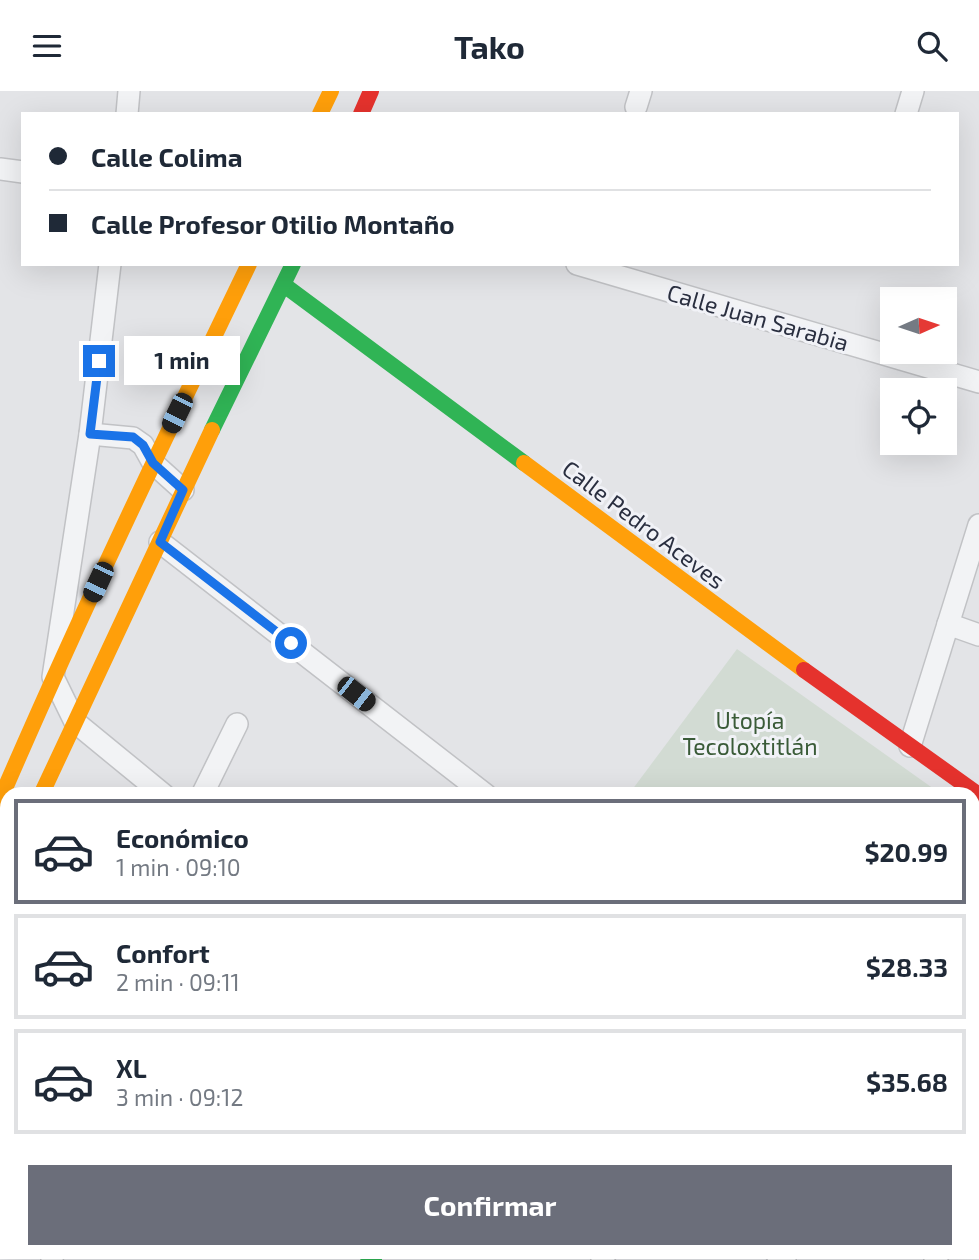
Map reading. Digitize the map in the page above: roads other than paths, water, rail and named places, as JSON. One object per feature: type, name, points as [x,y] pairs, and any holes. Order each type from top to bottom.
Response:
[{"type":"street","points":[[127,112],[129,91]]},
{"type":"street","points":[[321,112],[331,91]]},
{"type":"street","points":[[362,112],[371,91]]},
{"type":"street","points":[[907,112],[913,91]]},
{"type":"street","points":[[0,169],[21,172]]},
{"type":"street","points":[[110,266],[90,434],[53,677],[75,722],[154,787]]},
{"type":"street","points":[[5,787],[53,677],[248,266]]},
{"type":"street","points":[[45,787],[183,490],[292,266]]},
{"type":"street","name":"Calle Juan Sarabia","points":[[584,266],[979,382]]},
{"type":"street","name":"Calle Pedro Aceves","points":[[284,285],[750,631],[968,787]]},
{"type":"street","points":[[90,434],[133,437],[143,445],[153,463],[183,490]]},
{"type":"street","points":[[910,746],[979,525]]},
{"type":"street","points":[[160,542],[476,787]]},
{"type":"street","points":[[948,624],[979,635]]},
{"type":"street","points":[[206,787],[237,725]]},
{"type":"park label","name":"Utopía Tecoloxtitlán","points":[[750,733]]}]
